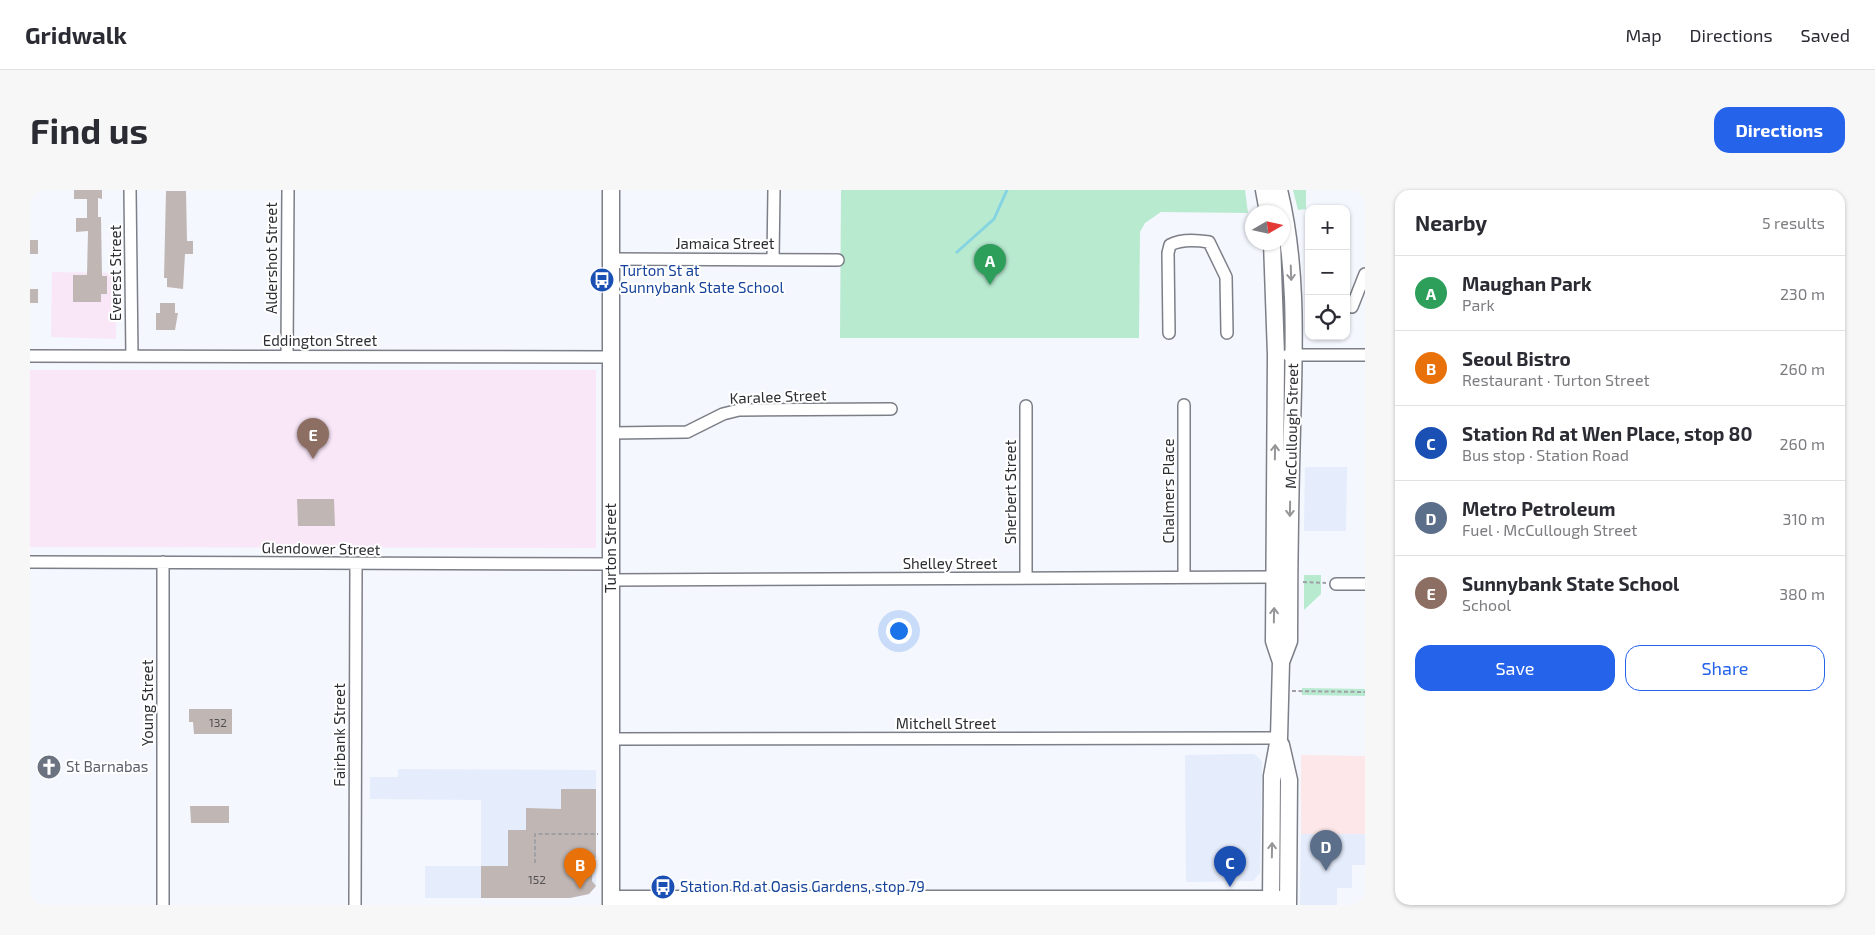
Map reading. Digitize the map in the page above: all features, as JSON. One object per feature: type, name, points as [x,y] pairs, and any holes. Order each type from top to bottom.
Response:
[{"type":"street","name":"Everest Street","points":[[130,190],[132,356]]},
{"type":"street","name":"Aldershot Street","points":[[287,356],[288,190]]},
{"type":"street","name":"Turton Street","points":[[611,190],[611,902]]},
{"type":"street","points":[[773,260],[774,190]]},
{"type":"street","points":[[1264,190],[1267,205]]},
{"type":"street","name":"McCullough Street","points":[[1271,902],[1272,776],[1279,738],[1282,662],[1274,641],[1287,579],[1294,355],[1291,259],[1285,214],[1279,190]]},
{"type":"street","points":[[1170,333],[1170,245],[1177,241],[1201,241],[1209,242],[1226,277],[1227,333]]},
{"type":"street","name":"McCullough Street","points":[[1272,250],[1287,579]]},
{"type":"street","name":"Jamaica Street","points":[[611,259],[838,260]]},
{"type":"street","points":[[1352,308],[1365,274]]},
{"type":"street","points":[[1276,355],[1365,355]]},
{"type":"street","name":"Eddington Street","points":[[30,356],[611,356]]},
{"type":"street","name":"Chalmers Place","points":[[1184,405],[1184,577]]},
{"type":"street","name":"Sherbert Street","points":[[1026,406],[1026,578]]},
{"type":"street","name":"Karalee Street","points":[[611,432],[687,432],[723,414],[739,410],[891,409]]},
{"type":"street","name":"Glendower Street","points":[[30,562],[611,564]]},
{"type":"street","name":"Young Street","points":[[163,562],[163,905]]},
{"type":"street","name":"Fairbank Street","points":[[354,905],[356,564]]},
{"type":"street","name":"Shelley Street","points":[[611,580],[1184,577],[1287,579]]},
{"type":"street","points":[[1336,584],[1365,584]]},
{"type":"street","name":"McCullough Street","points":[[1279,738],[1290,780],[1288,902]]},
{"type":"street","name":"Mitchell Street","points":[[612,739],[1279,738]]},
{"type":"street","points":[[611,902],[1288,902]]},
{"type":"path","points":[[1287,579],[1336,584]]},
{"type":"path","points":[[1281,691],[1365,692]]},
{"type":"path","points":[[535,863],[535,834],[598,834]]},
{"type":"shaded area","points":[[52,272],[117,273],[116,339],[51,337]]},
{"type":"shaded area","points":[[30,370],[596,370],[596,548],[30,547]]},
{"type":"shaded area","points":[[1305,467],[1347,467],[1346,531],[1304,531]]},
{"type":"shaded area","points":[[1254,754],[1262,761],[1260,873],[1253,881],[1186,882],[1185,755]]},
{"type":"shaded area","points":[[1301,755],[1365,756],[1365,834],[1301,834]]},
{"type":"shaded area","points":[[398,769],[596,770],[596,886],[589,894],[570,898],[425,898],[425,866],[481,866],[481,800],[370,799],[370,777],[398,777]]},
{"type":"shaded area","points":[[1301,834],[1365,834],[1365,865],[1352,865],[1352,888],[1337,888],[1337,905],[1300,905]]},
{"type":"green space","points":[[841,190],[1245,190],[1247,205],[1245,205],[1245,213],[1161,212],[1145,223],[1140,232],[1139,338],[840,338]]},
{"type":"green space","points":[[1293,190],[1306,190],[1305,209],[1298,210]]},
{"type":"green space","points":[[1304,575],[1321,575],[1321,594],[1304,610]]},
{"type":"green space","points":[[1302,688],[1365,689],[1365,696],[1302,695]]},
{"type":"building","points":[[74,190],[102,190],[102,199],[98,198],[98,217],[101,217],[102,276],[107,276],[107,294],[101,294],[101,302],[73,302],[73,275],[87,275],[88,231],[76,232],[76,218],[87,218],[87,199],[74,199]]},
{"type":"building","points":[[166,191],[186,191],[187,241],[193,241],[193,254],[185,254],[183,289],[167,287],[167,278],[164,278]]},
{"type":"building","points":[[30,240],[38,240],[38,254],[30,254]]},
{"type":"building","points":[[30,289],[38,289],[38,303],[30,303]]},
{"type":"building","points":[[160,303],[175,303],[175,313],[178,313],[175,330],[156,330],[156,313],[160,313]]},
{"type":"building","points":[[297,499],[334,499],[335,526],[298,526]]},
{"type":"building","points":[[189,709],[232,709],[232,734],[194,734],[193,722],[189,722]]},
{"type":"building","points":[[561,789],[596,789],[596,858],[593,858],[592,881],[596,886],[589,894],[570,898],[481,898],[481,866],[508,866],[508,830],[526,830],[526,808],[561,809]]},
{"type":"building","points":[[190,806],[229,806],[229,823],[191,823]]},
{"type":"waterway","points":[[957,252],[994,219],[1007,190]]},
{"type":"place","name":"Turton St at Sunnybank State School","points":[[602,280]]},
{"type":"place","name":"Maughan Park","points":[[990,285]]},
{"type":"place","name":"Sunnybank State School","points":[[313,459]]},
{"type":"place","name":"St Barnabas","points":[[49,767]]},
{"type":"place","name":"Metro Petroleum","points":[[1326,871]]},
{"type":"place","name":"Station Rd at Oasis Gardens, stop 79","points":[[663,887]]},
{"type":"place","name":"Station Rd at Wen Place, stop 80","points":[[1230,887]]},
{"type":"place","name":"Seoul Bistro","points":[[580,889]]}]
